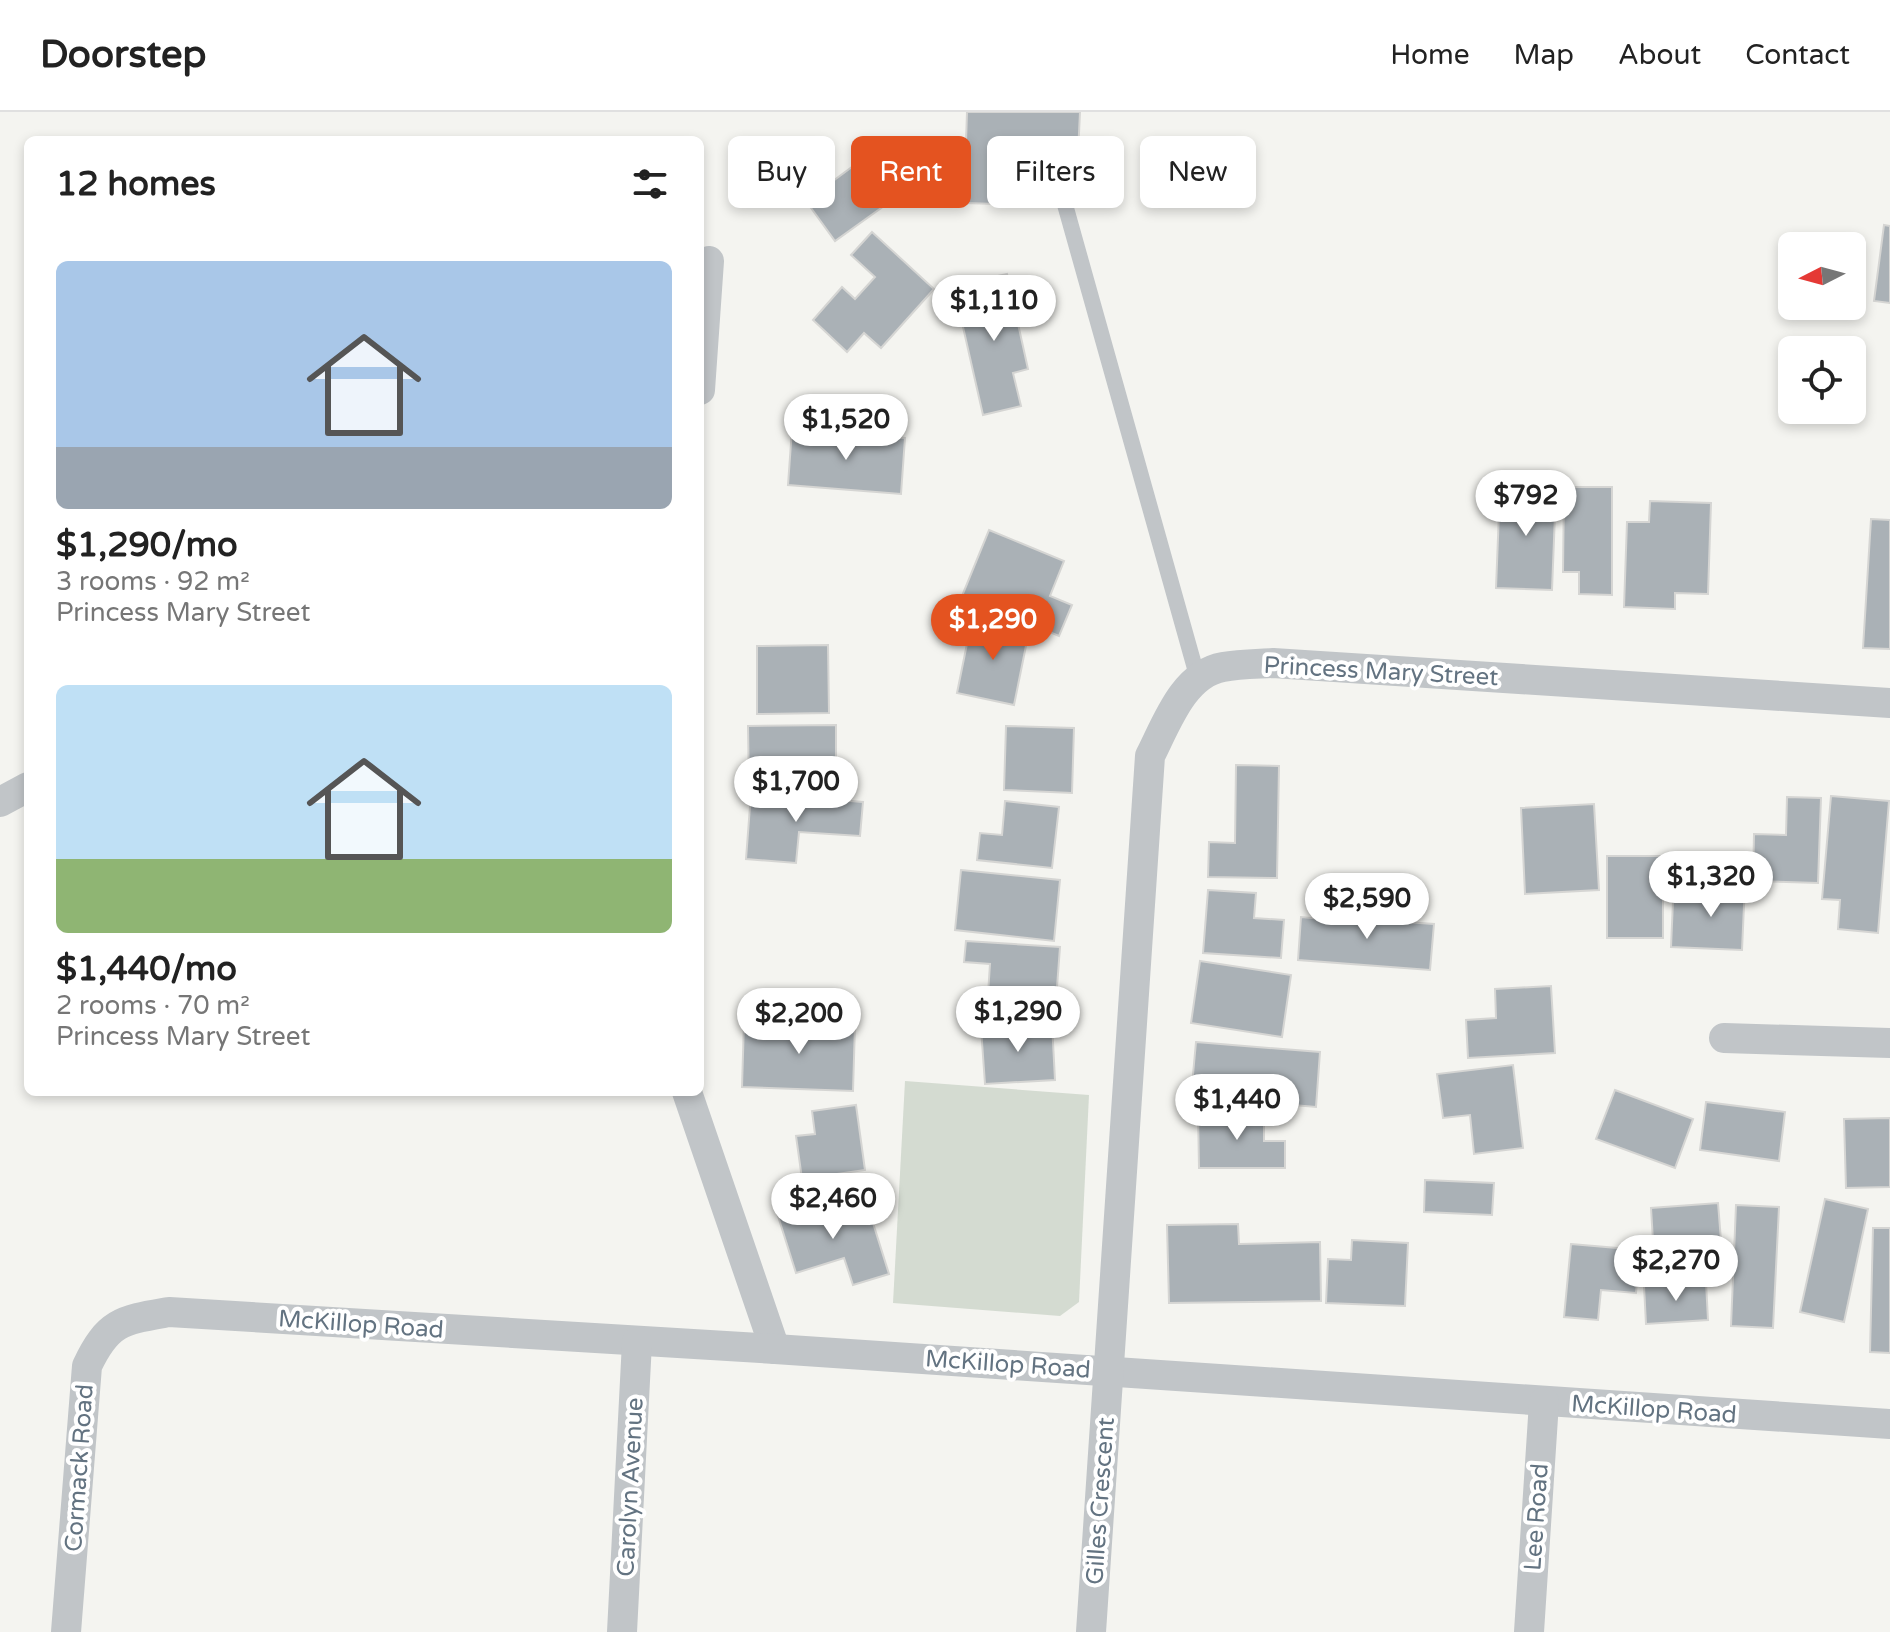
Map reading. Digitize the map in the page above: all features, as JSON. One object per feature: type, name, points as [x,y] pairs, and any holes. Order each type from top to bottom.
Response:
[{"type":"street","points":[[704,333],[709,261]]},
{"type":"street","name":"Princess Mary Street","points":[[1198,679],[1220,667],[1273,663],[1890,703]]},
{"type":"street","points":[[1109,1371],[1150,756],[1182,696],[1198,679]]},
{"type":"street","points":[[0,802],[24,789]]},
{"type":"street","points":[[1724,1038],[1890,1043]]},
{"type":"street","points":[[688,1096],[775,1349]]},
{"type":"street","name":"McKillop Road","points":[[126,1319],[169,1312],[775,1349],[1890,1424]]},
{"type":"street","name":"Cormack Road","points":[[66,1632],[87,1366],[100,1340],[126,1319]]},
{"type":"street","name":"Carolyn Avenue","points":[[622,1632],[637,1342]]},
{"type":"street","name":"Gilles Crescent","points":[[1091,1632],[1109,1371]]},
{"type":"street","name":"Lee Road","points":[[1529,1632],[1544,1402]]},
{"type":"lane","points":[[1066,208],[1198,679]]},
{"type":"shaded area","points":[[905,1081],[1089,1095],[1079,1302],[1060,1316],[893,1303]]},
{"type":"building","points":[[967,112],[1080,112],[1079,136],[987,136],[987,204],[971,203],[971,136],[966,136]]},
{"type":"building","points":[[851,168],[851,208],[881,208],[835,241],[811,208],[835,208],[835,180]]},
{"type":"building","points":[[1884,225],[1890,226],[1890,303],[1874,301]]},
{"type":"building","points":[[872,232],[934,289],[881,348],[864,333],[847,352],[813,320],[842,287],[855,299],[875,277],[851,255]]},
{"type":"building","points":[[1007,274],[1028,369],[1013,373],[1021,406],[983,415],[958,305],[976,300],[971,282]]},
{"type":"building","points":[[792,429],[905,438],[901,494],[788,485]]},
{"type":"building","points":[[1500,487],[1556,489],[1552,590],[1496,588]]},
{"type":"building","points":[[1564,487],[1612,487],[1612,595],[1579,594],[1579,572],[1563,572]]},
{"type":"building","points":[[1650,501],[1711,503],[1708,594],[1675,593],[1675,609],[1624,607],[1627,522],[1649,522]]},
{"type":"building","points":[[1871,519],[1890,520],[1890,649],[1863,648]]},
{"type":"building","points":[[989,530],[1064,561],[1050,596],[1072,605],[1059,636],[962,596]]},
{"type":"building","points":[[972,619],[1029,631],[1014,705],[957,693]]},
{"type":"building","points":[[828,645],[829,713],[757,714],[757,646]]},
{"type":"building","points":[[836,725],[836,787],[749,788],[748,726]]},
{"type":"building","points":[[1006,726],[1074,728],[1072,793],[1004,790]]},
{"type":"building","points":[[1236,765],[1279,766],[1277,878],[1208,877],[1209,842],[1235,843]]},
{"type":"building","points":[[751,793],[863,802],[860,836],[799,832],[796,863],[746,859]]},
{"type":"building","points":[[1831,796],[1889,801],[1878,933],[1838,929],[1840,900],[1822,899]]},
{"type":"building","points":[[1787,797],[1821,798],[1818,883],[1753,881],[1754,834],[1786,835]]},
{"type":"building","points":[[1005,801],[1059,807],[1052,868],[977,860],[980,833],[1002,835]]},
{"type":"building","points":[[1594,804],[1599,890],[1525,894],[1521,808]]},
{"type":"building","points":[[1607,856],[1663,856],[1663,938],[1607,938]]},
{"type":"building","points":[[961,870],[1060,880],[1054,941],[955,930]]},
{"type":"building","points":[[1706,881],[1745,883],[1742,950],[1671,947],[1673,901],[1705,902]]},
{"type":"building","points":[[1208,890],[1256,893],[1254,918],[1284,920],[1281,958],[1203,953]]},
{"type":"building","points":[[1357,905],[1392,908],[1391,921],[1434,924],[1430,970],[1298,960],[1301,917],[1356,922]]},
{"type":"building","points":[[966,941],[1060,947],[1055,1014],[987,1009],[990,964],[964,962]]},
{"type":"building","points":[[1200,961],[1291,975],[1282,1037],[1191,1023]]},
{"type":"building","points":[[1551,986],[1555,1053],[1468,1058],[1466,1020],[1496,1018],[1495,989]]},
{"type":"building","points":[[744,1022],[855,1025],[853,1091],[742,1087]]},
{"type":"building","points":[[1052,1023],[1055,1080],[985,1084],[981,1028]]},
{"type":"building","points":[[1196,1042],[1320,1052],[1316,1107],[1191,1096]]},
{"type":"building","points":[[1513,1065],[1523,1148],[1474,1154],[1470,1115],[1443,1118],[1437,1074]]},
{"type":"building","points":[[1615,1090],[1693,1119],[1675,1168],[1596,1139]]},
{"type":"building","points":[[1706,1102],[1785,1112],[1779,1161],[1700,1150]]},
{"type":"building","points":[[856,1105],[865,1170],[802,1179],[796,1136],[815,1134],[812,1111]]},
{"type":"building","points":[[1198,1112],[1264,1112],[1264,1141],[1285,1141],[1285,1168],[1199,1168]]},
{"type":"building","points":[[1890,1118],[1890,1187],[1846,1188],[1844,1119]]},
{"type":"building","points":[[1425,1180],[1494,1183],[1492,1215],[1424,1212]]},
{"type":"building","points":[[819,1199],[827,1220],[868,1207],[889,1274],[853,1285],[844,1258],[796,1273],[777,1213]]},
{"type":"building","points":[[1825,1199],[1868,1209],[1844,1322],[1800,1312]]},
{"type":"building","points":[[1718,1203],[1722,1253],[1654,1257],[1651,1208]]},
{"type":"building","points":[[1736,1205],[1779,1207],[1773,1328],[1731,1326]]},
{"type":"building","points":[[1238,1224],[1239,1244],[1320,1242],[1321,1301],[1169,1303],[1167,1225]]},
{"type":"building","points":[[1873,1228],[1890,1228],[1890,1353],[1870,1352]]},
{"type":"building","points":[[1352,1240],[1408,1243],[1405,1306],[1326,1303],[1328,1259],[1351,1260]]},
{"type":"building","points":[[1571,1244],[1640,1250],[1636,1293],[1601,1290],[1598,1320],[1564,1317]]},
{"type":"building","points":[[1706,1282],[1708,1320],[1646,1324],[1644,1286]]}]
